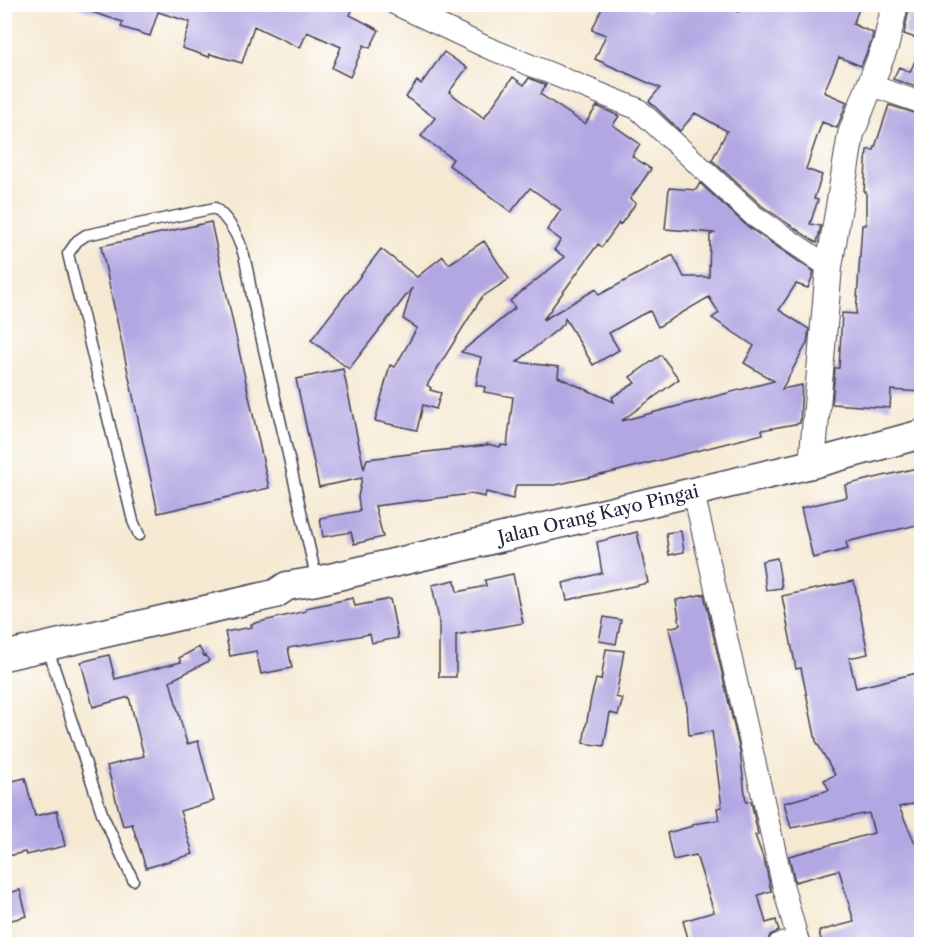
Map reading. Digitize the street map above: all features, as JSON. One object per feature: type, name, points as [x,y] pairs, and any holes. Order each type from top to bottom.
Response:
[{"type":"main road","name":"Jalan Orang Kayo Pingai","points":[[4,656],[275,594],[287,586],[317,581],[813,464],[921,434]]},
{"type":"main road","name":"Jalan Orang Kayo Pingai","points":[[275,594],[290,600],[921,450]]},
{"type":"street","points":[[395,4],[486,47],[638,109],[754,216],[829,267]]},
{"type":"street","points":[[813,464],[829,267],[851,134],[886,44],[895,4]]},
{"type":"street","points":[[870,85],[921,103]]},
{"type":"street","points":[[696,503],[783,886],[792,943]]},
{"type":"lane","points":[[139,535],[133,521],[68,254],[77,241],[86,235],[215,208],[230,223],[245,255],[252,297],[317,581]]},
{"type":"lane","points":[[47,646],[103,816],[133,880]]},
{"type":"building","points":[[80,4],[355,4],[350,15],[379,30],[370,48],[364,45],[350,77],[332,68],[341,47],[307,32],[300,48],[254,26],[242,63],[210,54],[209,57],[182,48],[190,22],[158,12],[150,36],[121,27],[123,22],[79,8]]},
{"type":"building","points":[[604,4],[633,4],[649,11],[653,4],[723,4],[738,12],[741,4],[861,4],[853,24],[873,33],[872,40],[861,66],[839,57],[824,92],[847,102],[837,128],[822,122],[806,169],[822,175],[814,199],[818,200],[810,224],[821,226],[817,243],[762,206],[712,160],[727,131],[695,113],[680,131],[649,101],[660,88],[595,59],[606,35],[592,30]]},
{"type":"building","points":[[910,4],[921,4],[921,40],[904,34]]},
{"type":"building","points":[[921,47],[921,89],[893,79],[899,67],[910,72]]},
{"type":"building","points":[[444,52],[467,68],[449,92],[484,118],[513,77],[524,85],[529,78],[546,85],[540,94],[585,124],[597,106],[619,116],[613,125],[640,144],[632,156],[651,169],[630,199],[636,203],[602,247],[598,244],[543,320],[596,289],[599,295],[673,255],[684,277],[709,277],[710,235],[714,233],[665,229],[669,188],[696,190],[700,183],[747,226],[814,272],[808,288],[796,284],[779,310],[809,329],[807,343],[782,389],[802,385],[800,423],[762,430],[763,434],[555,485],[516,485],[513,499],[486,492],[485,497],[471,494],[375,506],[383,537],[354,544],[351,532],[323,537],[320,518],[360,511],[358,497],[362,478],[319,487],[296,379],[343,369],[364,469],[367,459],[487,444],[507,446],[513,397],[484,392],[485,387],[476,385],[481,357],[461,352],[515,308],[510,301],[565,257],[554,250],[561,240],[547,230],[561,210],[530,188],[511,212],[449,165],[453,159],[421,136],[435,118],[406,97],[417,81],[421,84]],"holes":[[[709,297],[719,313],[712,318],[754,346],[744,363],[774,381],[621,421],[679,379],[661,355],[630,377],[635,383],[612,397],[614,402],[558,377],[559,367],[517,362],[564,324],[565,318],[593,365],[619,350],[609,333],[650,311],[658,327]]]},
{"type":"building","points":[[889,105],[921,115],[921,392],[891,390],[890,408],[832,404],[835,368],[839,368],[842,313],[856,314],[862,225],[866,225],[866,192],[864,192],[867,150],[874,150]]},
{"type":"building","points":[[211,222],[269,488],[158,513],[101,246]]},
{"type":"building","points":[[484,241],[509,279],[482,297],[427,385],[431,388],[430,390],[441,393],[436,409],[423,405],[417,430],[375,421],[390,365],[395,367],[417,328],[403,319],[412,288],[349,369],[311,340],[381,249],[417,277],[443,256],[449,264]]},
{"type":"building","points":[[921,467],[921,524],[846,542],[848,549],[813,558],[801,508],[847,497],[845,485]]},
{"type":"building","points":[[681,531],[684,552],[669,555],[666,533]]},
{"type":"building","points":[[637,532],[648,583],[567,600],[563,583],[602,573],[597,542]]},
{"type":"building","points":[[777,558],[782,588],[766,590],[762,561]]},
{"type":"building","points":[[513,574],[523,623],[456,635],[456,677],[439,677],[439,620],[432,585],[455,580],[457,592],[486,586],[485,580]]},
{"type":"building","points":[[854,581],[868,654],[849,658],[856,688],[921,672],[921,802],[899,807],[915,843],[921,840],[921,945],[822,945],[819,931],[854,922],[839,870],[795,882],[789,856],[874,833],[869,813],[791,828],[784,803],[829,790],[824,780],[835,775],[816,741],[801,668],[796,669],[782,596]]},
{"type":"building","points":[[704,594],[740,752],[746,802],[751,801],[758,834],[755,835],[765,863],[771,891],[758,895],[766,923],[776,920],[779,931],[770,935],[767,944],[764,945],[690,945],[683,921],[714,912],[696,855],[673,860],[667,833],[693,826],[693,824],[719,820],[717,808],[722,807],[712,731],[689,735],[687,707],[669,628],[680,625],[676,600]]},
{"type":"building","points":[[353,598],[355,606],[390,599],[398,638],[372,643],[370,634],[288,648],[292,668],[261,674],[256,651],[230,656],[225,632],[252,627],[251,624],[306,611],[306,608]]},
{"type":"building","points":[[604,617],[621,620],[616,644],[599,641]]},
{"type":"building","points":[[199,647],[209,661],[170,681],[187,744],[198,741],[214,801],[180,811],[193,854],[146,868],[132,824],[123,826],[107,766],[144,756],[129,697],[93,707],[81,662],[109,655],[115,679],[181,662],[179,658]]},
{"type":"building","points":[[606,649],[624,651],[616,697],[623,699],[618,715],[610,713],[604,746],[583,743],[591,698],[596,679],[601,680]]},
{"type":"building","points":[[25,778],[35,816],[57,811],[65,846],[26,855],[25,852],[4,857],[4,783]]},
{"type":"building","points":[[20,890],[27,916],[4,922],[4,894]]}]
